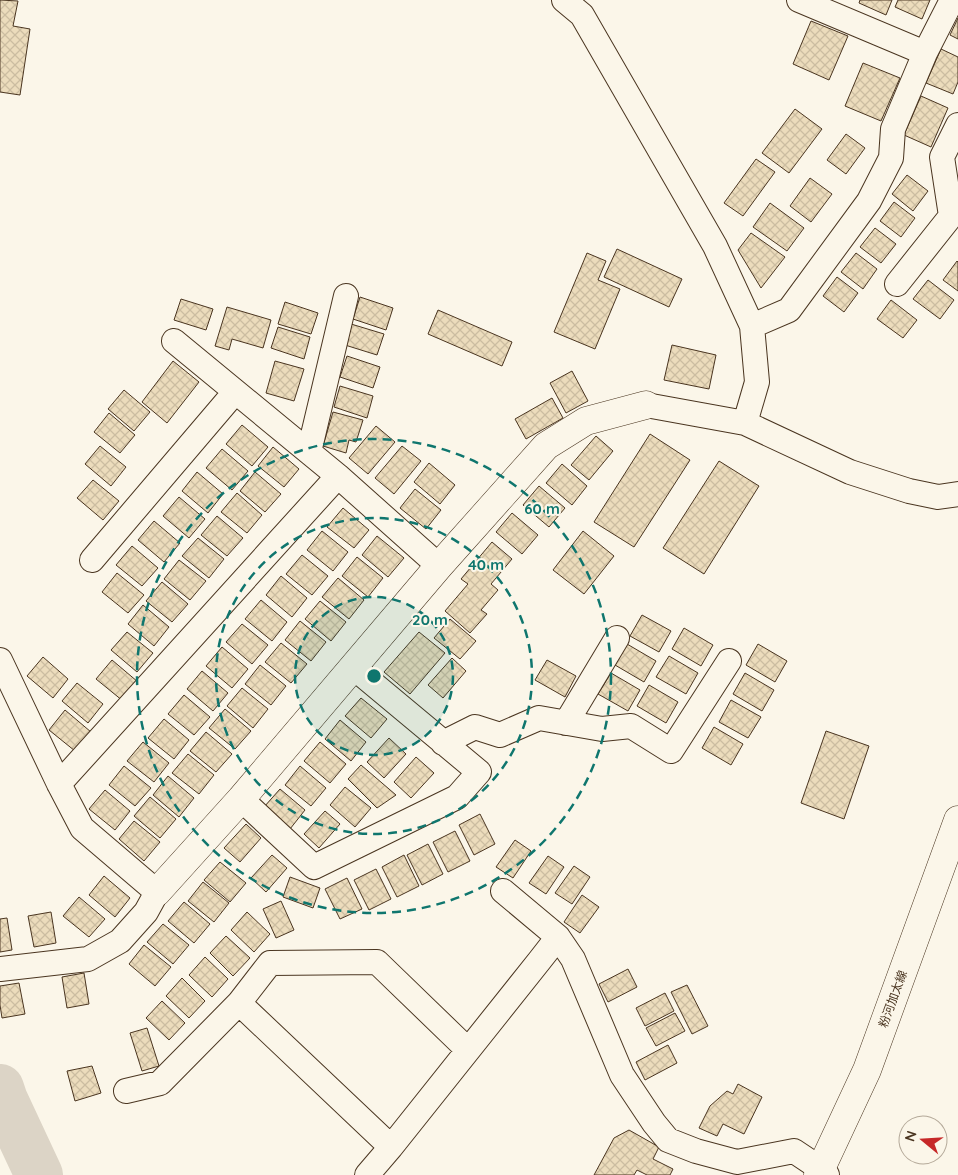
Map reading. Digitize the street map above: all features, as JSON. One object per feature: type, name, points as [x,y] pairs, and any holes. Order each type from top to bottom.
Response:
[{"type":"street","points":[[564,0],[582,15],[602,49],[715,246],[752,326],[757,382],[745,423]]},
{"type":"street","points":[[799,0],[837,7],[925,53]]},
{"type":"street","points":[[752,326],[789,310],[869,201],[891,158],[894,129],[925,53],[952,0]]},
{"type":"street","points":[[897,284],[951,216],[942,157],[958,125]]},
{"type":"street","points":[[309,452],[346,296]]},
{"type":"street","points":[[174,342],[338,476],[439,566]]},
{"type":"street","points":[[92,560],[236,392]]},
{"type":"street","points":[[0,969],[88,960],[120,941],[146,912],[157,892],[241,799],[439,566],[546,446],[586,421],[646,405],[745,423],[850,472],[909,491],[938,497],[958,494]]},
{"type":"street","points":[[59,784],[338,476]]},
{"type":"street","points":[[566,723],[616,638]]},
{"type":"street","points":[[0,660],[82,828],[157,892]]},
{"type":"street","points":[[444,742],[475,727],[500,735],[539,718],[602,729],[631,726],[671,751],[729,661]]},
{"type":"street","points":[[241,799],[314,867],[457,797],[479,772],[353,667]]},
{"type":"street","name":"粉河加太線","points":[[822,1173],[868,1070],[958,820]]},
{"type":"street","points":[[503,891],[558,937],[573,959],[622,1075],[654,1123],[668,1140],[696,1151],[738,1162],[794,1151],[822,1173]]},
{"type":"street","points":[[367,1175],[558,937]]},
{"type":"street","points":[[126,1091],[160,1084],[239,1003],[270,963],[377,962],[468,1050]]},
{"type":"street","points":[[239,1003],[391,1146]]},
{"type":"building","points":[[0,0],[18,1],[13,26],[30,29],[20,95],[0,92]]},
{"type":"building","points":[[860,0],[892,0],[886,15],[859,3]]},
{"type":"building","points":[[898,0],[930,0],[922,19],[895,7]]},
{"type":"building","points":[[958,18],[958,39],[950,35]]},
{"type":"building","points":[[811,21],[848,36],[829,80],[793,64]]},
{"type":"building","points":[[941,49],[958,57],[958,82],[953,94],[926,83]]},
{"type":"building","points":[[863,63],[900,78],[881,121],[845,106]]},
{"type":"building","points":[[921,96],[948,108],[931,147],[904,135]]},
{"type":"building","points":[[795,109],[822,129],[789,173],[762,153]]},
{"type":"building","points":[[846,134],[865,148],[846,174],[827,160]]},
{"type":"building","points":[[756,159],[775,172],[743,216],[724,203]]},
{"type":"building","points":[[907,175],[928,191],[913,211],[892,194]]},
{"type":"building","points":[[810,178],[832,194],[811,222],[790,206]]},
{"type":"building","points":[[894,202],[915,218],[901,237],[880,221]]},
{"type":"building","points":[[770,203],[804,228],[787,251],[753,227]]},
{"type":"building","points":[[875,228],[896,244],[881,263],[860,247]]},
{"type":"building","points":[[751,233],[785,257],[761,288],[738,250]]},
{"type":"building","points":[[617,249],[682,279],[669,307],[604,277]]},
{"type":"building","points":[[587,253],[606,261],[598,280],[620,289],[595,349],[554,332]]},
{"type":"building","points":[[856,253],[877,269],[863,289],[841,272]]},
{"type":"building","points":[[958,262],[958,291],[943,280]]},
{"type":"building","points":[[837,277],[858,293],[844,312],[823,296]]},
{"type":"building","points":[[928,280],[954,300],[940,319],[913,299]]},
{"type":"building","points":[[360,297],[393,308],[386,330],[353,319]]},
{"type":"building","points":[[181,299],[213,309],[206,330],[174,320]]},
{"type":"building","points":[[891,300],[917,320],[903,338],[877,319]]},
{"type":"building","points":[[285,302],[318,313],[311,334],[278,324]]},
{"type":"building","points":[[227,307],[271,320],[263,348],[232,339],[229,350],[215,346]]},
{"type":"building","points":[[438,310],[512,342],[502,366],[428,334]]},
{"type":"building","points":[[351,324],[384,334],[377,355],[345,345]]},
{"type":"building","points":[[278,327],[310,337],[304,359],[271,348]]},
{"type":"building","points":[[672,345],[716,355],[709,389],[664,380]]},
{"type":"building","points":[[347,356],[380,367],[373,388],[340,377]]},
{"type":"building","points":[[173,361],[199,382],[167,423],[142,402]]},
{"type":"building","points":[[275,361],[304,369],[294,401],[266,393]]},
{"type":"building","points":[[572,371],[588,401],[566,413],[550,383]]},
{"type":"building","points":[[340,386],[373,396],[367,418],[334,407]]},
{"type":"building","points":[[124,390],[150,412],[134,431],[108,409]]},
{"type":"building","points":[[552,398],[563,418],[526,439],[515,419]]},
{"type":"building","points":[[333,412],[363,420],[356,442],[349,440],[346,453],[323,446]]},
{"type":"building","points":[[109,413],[135,435],[120,453],[94,432]]},
{"type":"building","points":[[242,425],[268,447],[252,466],[226,444]]},
{"type":"building","points":[[376,426],[395,442],[368,474],[349,458]]},
{"type":"building","points":[[650,434],[690,460],[634,547],[594,522]]},
{"type":"building","points":[[596,436],[613,451],[589,480],[571,465]]},
{"type":"building","points":[[100,446],[126,467],[111,486],[85,464]]},
{"type":"building","points":[[402,446],[421,461],[394,494],[375,478]]},
{"type":"building","points":[[273,447],[299,469],[284,487],[258,466]]},
{"type":"building","points":[[222,449],[248,471],[232,490],[206,468]]},
{"type":"building","points":[[719,461],[759,486],[704,574],[663,548]]},
{"type":"building","points":[[429,463],[455,485],[440,504],[414,482]]},
{"type":"building","points":[[562,464],[587,486],[572,505],[546,483]]},
{"type":"building","points":[[197,472],[223,494],[208,513],[182,491]]},
{"type":"building","points":[[255,472],[281,494],[265,512],[240,491]]},
{"type":"building","points":[[93,480],[119,501],[103,520],[77,498]]},
{"type":"building","points":[[539,486],[565,508],[549,527],[523,505]]},
{"type":"building","points":[[415,489],[441,510],[426,529],[400,508]]},
{"type":"building","points":[[237,493],[262,515],[247,533],[221,512]]},
{"type":"building","points":[[179,497],[205,519],[189,538],[163,516]]},
{"type":"building","points":[[343,508],[369,530],[354,548],[327,527]]},
{"type":"building","points":[[512,513],[538,535],[522,554],[496,532]]},
{"type":"building","points":[[217,516],[243,538],[227,556],[201,535]]},
{"type":"building","points":[[154,521],[180,543],[164,562],[138,540]]},
{"type":"building","points":[[322,531],[348,552],[333,571],[307,550]]},
{"type":"building","points":[[583,531],[614,556],[584,594],[553,570]]},
{"type":"building","points":[[377,536],[404,558],[388,577],[362,555]]},
{"type":"building","points":[[198,538],[224,559],[209,578],[182,556]]},
{"type":"building","points":[[492,542],[512,559],[491,584],[498,590],[481,610],[487,614],[470,633],[445,611],[468,584],[461,579]]},
{"type":"building","points":[[132,546],[158,568],[142,586],[116,565]]},
{"type":"building","points":[[302,555],[328,576],[312,595],[286,574]]},
{"type":"building","points":[[357,557],[383,578],[368,597],[342,576]]},
{"type":"building","points":[[179,560],[206,581],[190,600],[164,579]]},
{"type":"building","points":[[117,573],[144,595],[128,613],[102,592]]},
{"type":"building","points":[[281,576],[307,598],[292,617],[266,595]]},
{"type":"building","points":[[338,578],[364,600],[349,619],[322,597]]},
{"type":"building","points":[[162,582],[188,604],[172,622],[146,601]]},
{"type":"building","points":[[261,600],[287,622],[272,641],[245,619]]},
{"type":"building","points":[[320,601],[346,622],[331,641],[305,619]]},
{"type":"building","points":[[143,605],[169,627],[154,646],[128,624]]},
{"type":"building","points":[[642,615],[671,631],[659,652],[630,636]]},
{"type":"building","points":[[450,619],[476,641],[460,659],[434,638]]},
{"type":"building","points":[[300,621],[326,642],[311,661],[285,640]]},
{"type":"building","points":[[242,624],[268,645],[252,664],[226,642]]},
{"type":"building","points":[[684,628],[713,645],[701,666],[672,649]]},
{"type":"building","points":[[127,632],[153,653],[137,672],[111,650]]},
{"type":"building","points":[[419,632],[445,653],[410,694],[384,672]]},
{"type":"building","points":[[281,643],[307,664],[291,683],[265,662]]},
{"type":"building","points":[[627,644],[656,661],[644,682],[615,665]]},
{"type":"building","points":[[758,644],[787,661],[775,682],[746,665]]},
{"type":"building","points":[[222,647],[248,669],[232,688],[206,666]]},
{"type":"building","points":[[669,656],[698,673],[686,694],[656,677]]},
{"type":"building","points":[[43,657],[68,679],[53,698],[27,676]]},
{"type":"building","points":[[452,658],[466,671],[443,698],[428,685]]},
{"type":"building","points":[[112,660],[138,682],[123,701],[96,679]]},
{"type":"building","points":[[547,660],[576,676],[565,697],[535,680]]},
{"type":"building","points":[[260,665],[286,686],[271,705],[245,684]]},
{"type":"building","points":[[202,671],[228,693],[213,711],[187,689]]},
{"type":"building","points":[[611,673],[640,690],[628,711],[598,694]]},
{"type":"building","points":[[745,673],[774,690],[762,711],[733,694]]},
{"type":"building","points":[[77,683],[103,704],[88,723],[62,701]]},
{"type":"building","points":[[649,685],[678,702],[666,723],[637,706]]},
{"type":"building","points":[[242,688],[268,709],[253,728],[227,706]]},
{"type":"building","points":[[184,695],[210,717],[194,735],[168,714]]},
{"type":"building","points":[[361,698],[387,719],[371,738],[345,716]]},
{"type":"building","points":[[731,700],[761,717],[748,738],[719,722]]},
{"type":"building","points":[[225,709],[251,731],[235,749],[209,728]]},
{"type":"building","points":[[65,710],[91,732],[75,751],[49,730]]},
{"type":"building","points":[[164,719],[189,740],[174,759],[148,738]]},
{"type":"building","points":[[340,720],[366,742],[351,761],[325,739]]},
{"type":"building","points":[[714,727],[743,744],[731,765],[702,748]]},
{"type":"building","points":[[826,731],[869,746],[844,819],[801,803]]},
{"type":"building","points":[[206,732],[232,754],[216,772],[190,751]]},
{"type":"building","points":[[389,738],[406,754],[384,778],[367,762]]},
{"type":"building","points":[[143,742],[169,763],[154,782],[127,761]]},
{"type":"building","points":[[320,742],[346,764],[330,783],[304,761]]},
{"type":"building","points":[[188,754],[214,775],[199,794],[172,773]]},
{"type":"building","points":[[416,757],[434,773],[411,798],[394,782]]},
{"type":"building","points":[[361,765],[396,795],[377,808],[348,779]]},
{"type":"building","points":[[124,766],[151,788],[135,806],[109,785]]},
{"type":"building","points":[[300,766],[326,788],[311,806],[285,785]]},
{"type":"building","points":[[168,776],[194,798],[179,817],[153,795]]},
{"type":"building","points":[[345,787],[371,808],[355,827],[330,805]]},
{"type":"building","points":[[280,789],[305,810],[290,829],[264,807]]},
{"type":"building","points":[[105,790],[130,811],[115,830],[89,809]]},
{"type":"building","points":[[150,797],[176,819],[160,838],[134,816]]},
{"type":"building","points":[[325,811],[340,824],[319,848],[304,834]]},
{"type":"building","points":[[480,814],[495,844],[474,855],[459,825]]},
{"type":"building","points":[[134,821],[160,842],[144,861],[119,839]]},
{"type":"building","points":[[246,824],[261,838],[240,862],[224,848]]},
{"type":"building","points":[[455,831],[470,861],[448,872],[433,842]]},
{"type":"building","points":[[515,840],[531,851],[513,878],[496,867]]},
{"type":"building","points":[[428,844],[443,874],[422,885],[407,855]]},
{"type":"building","points":[[272,855],[287,868],[266,892],[251,878]]},
{"type":"building","points":[[404,855],[419,886],[397,897],[382,867]]},
{"type":"building","points":[[548,856],[564,867],[546,894],[529,883]]},
{"type":"building","points":[[220,862],[246,883],[230,902],[204,880]]},
{"type":"building","points":[[574,866],[590,877],[572,904],[555,893]]},
{"type":"building","points":[[376,869],[391,899],[369,910],[354,880]]},
{"type":"building","points":[[104,876],[130,898],[115,917],[89,895]]},
{"type":"building","points":[[290,877],[320,888],[313,908],[283,897]]},
{"type":"building","points":[[347,878],[362,909],[340,919],[325,889]]},
{"type":"building","points":[[203,882],[229,903],[214,922],[188,901]]},
{"type":"building","points":[[582,895],[599,907],[580,933],[564,922]]},
{"type":"building","points":[[79,897],[105,919],[89,937],[63,916]]},
{"type":"building","points":[[281,901],[294,930],[276,938],[263,909]]},
{"type":"building","points":[[184,902],[210,924],[194,943],[168,921]]},
{"type":"building","points":[[51,912],[56,943],[34,947],[28,916]]},
{"type":"building","points":[[247,912],[270,934],[254,952],[231,930]]},
{"type":"building","points":[[7,918],[12,950],[0,952],[0,919]]},
{"type":"building","points":[[163,924],[189,945],[173,964],[147,942]]},
{"type":"building","points":[[226,936],[250,958],[233,976],[210,953]]},
{"type":"building","points":[[144,945],[171,967],[155,986],[129,964]]},
{"type":"building","points":[[205,957],[228,979],[212,997],[189,975]]},
{"type":"building","points":[[628,969],[637,987],[608,1002],[599,984]]},
{"type":"building","points":[[84,973],[89,1004],[67,1008],[62,977]]},
{"type":"building","points":[[182,978],[205,1001],[189,1018],[166,996]]},
{"type":"building","points":[[19,983],[25,1014],[2,1018],[0,986]]},
{"type":"building","points":[[687,985],[708,1026],[692,1034],[671,992]]},
{"type":"building","points":[[665,993],[674,1011],[645,1026],[636,1008]]},
{"type":"building","points":[[162,1001],[185,1023],[169,1040],[146,1018]]},
{"type":"building","points":[[675,1013],[685,1031],[656,1046],[646,1028]]},
{"type":"building","points":[[147,1028],[159,1066],[142,1071],[130,1033]]},
{"type":"building","points":[[668,1045],[677,1063],[645,1080],[636,1062]]},
{"type":"building","points":[[92,1066],[101,1093],[75,1101],[67,1071]]},
{"type":"building","points":[[738,1084],[762,1097],[744,1134],[723,1124],[717,1136],[699,1128],[710,1106],[727,1091],[733,1094]]},
{"type":"building","points":[[629,1130],[659,1147],[653,1159],[673,1169],[670,1175],[647,1175],[637,1170],[634,1175],[594,1175],[614,1138]]},
{"type":"waterway","points":[[0,1088],[39,1175]]}]
